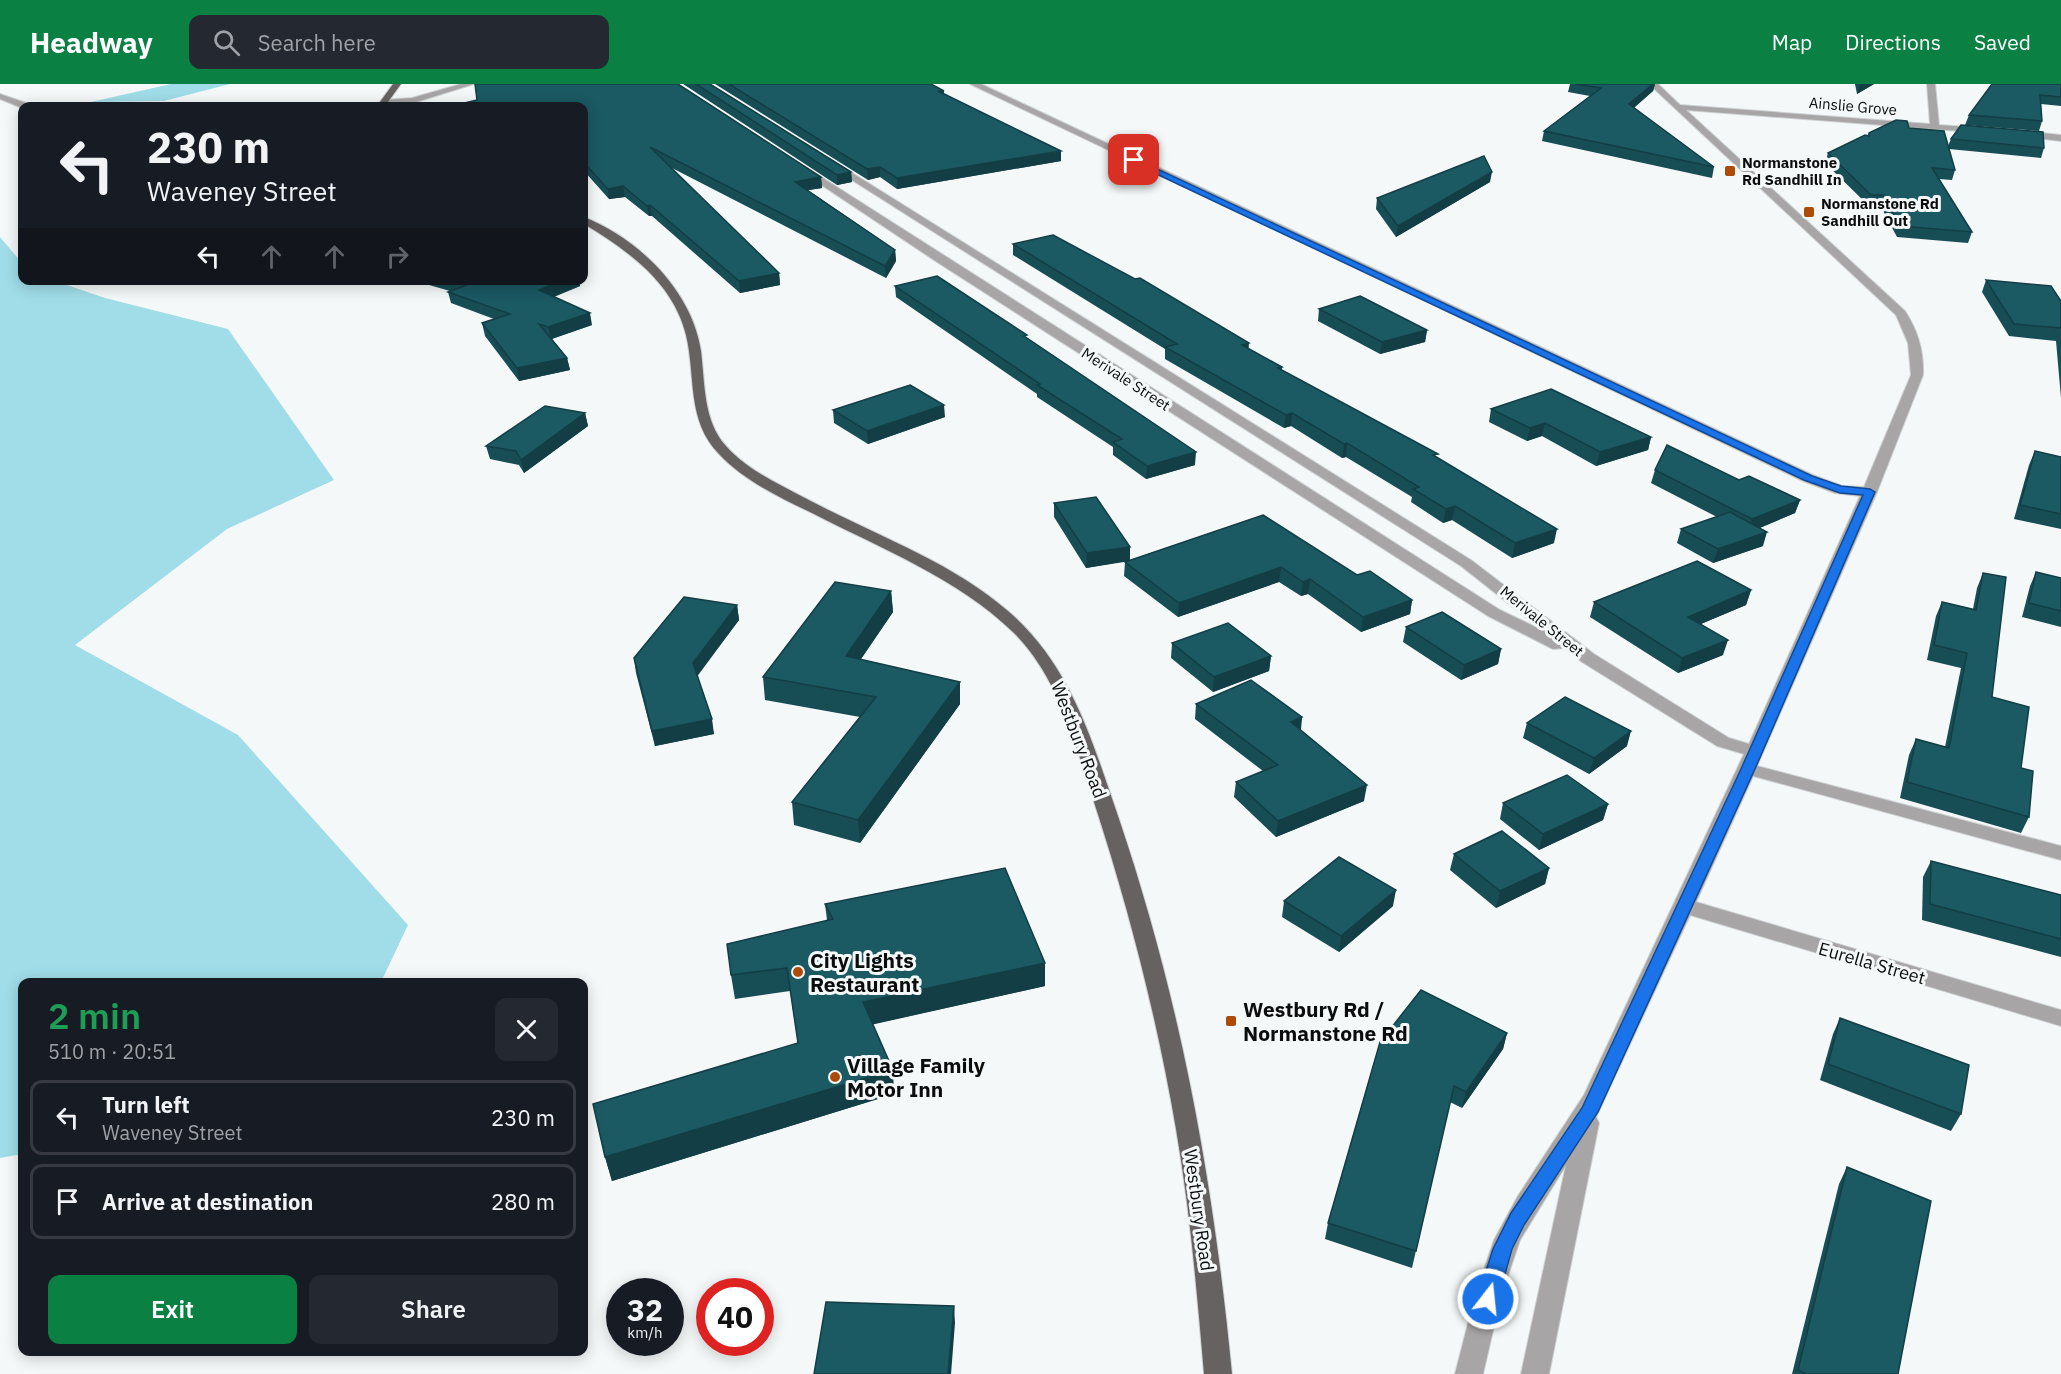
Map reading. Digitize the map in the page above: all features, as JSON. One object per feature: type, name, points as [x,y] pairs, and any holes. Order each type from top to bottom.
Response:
[{"type":"main road","points":[[384,102],[397,84]]},
{"type":"main road","name":"Westbury Road","points":[[588,223],[637,255],[665,282],[682,309],[692,334],[703,415],[710,432],[722,449],[780,491],[932,567],[969,589],[1020,630],[1044,657],[1062,690],[1117,842],[1156,979],[1196,1178],[1218,1374]]},
{"type":"street","points":[[401,102],[470,84]]},
{"type":"street","points":[[974,84],[1808,478],[1840,490],[1870,492]]},
{"type":"street","points":[[1469,1374],[1503,1249],[1517,1219],[1589,1112],[1752,760],[1870,492],[1917,375],[1916,343],[1901,314],[1653,84]]},
{"type":"street","points":[[1930,84],[1935,126]]},
{"type":"street","points":[[0,96],[18,103]]},
{"type":"street","name":"Ainslie Grove","points":[[1678,107],[1991,131]]},
{"type":"street","points":[[2012,133],[2061,138]]},
{"type":"street","name":"Merivale Street","points":[[821,157],[1466,563],[1588,658],[1752,760],[2061,853]]},
{"type":"street","name":"Merivale Street","points":[[792,162],[941,260],[1476,602],[1519,626],[1588,658]]},
{"type":"street","name":"Eurella Street","points":[[1684,906],[2061,1018]]},
{"type":"street","points":[[1535,1374],[1589,1112]]},
{"type":"shaded area","points":[[171,84],[230,84],[164,101],[91,102]]},
{"type":"shaded area","points":[[0,237],[18,258],[18,285],[67,285],[105,298],[228,329],[334,480],[227,529],[75,645],[238,735],[408,925],[383,978],[18,978],[18,1155],[0,1158]]},
{"type":"building","points":[[475,84],[678,84],[821,177],[795,182],[895,250],[885,266],[650,147],[779,273],[739,281],[650,205],[647,206],[623,186],[608,189],[588,167],[588,102],[469,102],[477,100]]},
{"type":"building","points":[[696,84],[710,84],[851,172],[837,175]]},
{"type":"building","points":[[729,84],[931,84],[944,91],[938,91],[1061,151],[897,178],[880,167],[867,169]]},
{"type":"building","points":[[1575,84],[1653,84],[1629,104],[1714,167],[1544,131],[1601,88]]},
{"type":"building","points":[[1992,84],[2061,84],[2061,97],[2040,95],[2042,121],[1969,115]]},
{"type":"building","points":[[1896,120],[1907,121],[1909,128],[1944,131],[1955,170],[1932,168],[1972,232],[1900,226],[1883,195],[1871,195],[1828,153],[1865,135],[1869,136],[1869,133]]},
{"type":"building","points":[[1961,125],[2043,132],[2044,148],[1951,139]]},
{"type":"building","points":[[1484,156],[1492,172],[1398,226],[1377,198]]},
{"type":"building","points":[[1053,235],[1135,279],[1140,278],[1249,343],[1242,345],[1282,367],[1278,368],[1438,454],[1433,455],[1557,529],[1515,543],[1455,506],[1446,509],[1413,489],[1419,487],[1347,443],[1344,444],[1292,413],[1286,415],[1165,347],[1177,344],[1013,244]]},
{"type":"building","points":[[937,276],[1196,452],[1147,466],[1113,442],[1122,439],[1037,385],[1040,384],[895,286]]},
{"type":"building","points":[[1986,280],[2051,286],[2061,301],[2061,328],[2014,324]]},
{"type":"building","points":[[467,285],[551,285],[539,290],[590,313],[548,327],[539,324],[567,358],[517,368],[482,323],[510,314],[448,292]]},
{"type":"building","points":[[1360,296],[1427,330],[1382,342],[1319,309]]},
{"type":"building","points":[[910,385],[944,405],[867,431],[833,410]]},
{"type":"building","points":[[1551,389],[1651,437],[1600,452],[1545,423],[1530,428],[1491,409]]},
{"type":"building","points":[[545,406],[585,413],[521,460],[516,451],[486,446]]},
{"type":"building","points":[[1667,445],[1739,480],[1749,476],[1800,500],[1752,519],[1655,470]]},
{"type":"building","points":[[2035,451],[2061,457],[2061,514],[2020,505]]},
{"type":"building","points":[[1096,497],[1130,547],[1087,553],[1054,503]]},
{"type":"building","points":[[1730,512],[1767,532],[1718,549],[1681,529]]},
{"type":"building","points":[[1263,515],[1357,575],[1370,571],[1412,600],[1363,617],[1310,579],[1303,582],[1281,567],[1179,603],[1125,562]]},
{"type":"building","points":[[1697,561],[1751,590],[1688,617],[1728,640],[1682,658],[1594,602]]},
{"type":"building","points":[[2036,572],[2061,578],[2061,611],[2029,603]]},
{"type":"building","points":[[1983,573],[2006,577],[1992,697],[2029,707],[2021,768],[2033,771],[2029,817],[1907,782],[1916,739],[1949,748],[1967,653],[1934,645],[1942,602],[1976,610]]},
{"type":"building","points":[[835,582],[891,591],[846,656],[960,682],[858,820],[792,802],[876,697],[763,677]]},
{"type":"building","points":[[684,597],[737,605],[693,663],[712,719],[652,731],[634,658]]},
{"type":"building","points":[[1442,612],[1501,649],[1464,665],[1406,627]]},
{"type":"building","points":[[1228,623],[1271,656],[1214,677],[1172,643]]},
{"type":"building","points":[[1251,680],[1302,717],[1291,722],[1367,785],[1278,821],[1236,782],[1278,765],[1196,704]]},
{"type":"building","points":[[1565,697],[1631,731],[1594,758],[1527,723]]},
{"type":"building","points":[[1567,775],[1608,804],[1543,834],[1503,803]]},
{"type":"building","points":[[1502,831],[1549,868],[1500,891],[1454,854]]},
{"type":"building","points":[[1339,857],[1396,890],[1341,936],[1284,901]]},
{"type":"building","points":[[1931,861],[2061,895],[2061,939],[1930,904]]},
{"type":"building","points":[[1005,868],[1045,963],[863,1002],[893,1070],[605,1157],[593,1104],[798,1043],[787,968],[731,975],[727,944],[833,919],[825,904]]},
{"type":"building","points":[[1421,990],[1507,1033],[1466,1092],[1454,1086],[1416,1251],[1328,1223],[1380,1042]]},
{"type":"building","points":[[1840,1018],[1969,1065],[1961,1114],[1828,1064]]},
{"type":"building","points":[[1847,1167],[1931,1201],[1898,1374],[1806,1374],[1798,1370]]},
{"type":"building","points":[[826,1302],[954,1306],[948,1374],[814,1374]]},
{"type":"place","name":"Normanstone Rd Sandhill In","points":[[1730,171]]},
{"type":"place","name":"Normanstone Rd Sandhill Out","points":[[1809,212]]},
{"type":"place","name":"City Lights Restaurant","points":[[798,972]]},
{"type":"place","name":"Westbury Rd / Normanstone Rd","points":[[1231,1021]]},
{"type":"place","name":"Village Family Motor Inn","points":[[835,1077]]},
{"type":"route","points":[[1134,160],[1808,478],[1840,490],[1870,492],[1748,769],[1589,1112],[1517,1219],[1503,1249],[1488,1299]]}]
